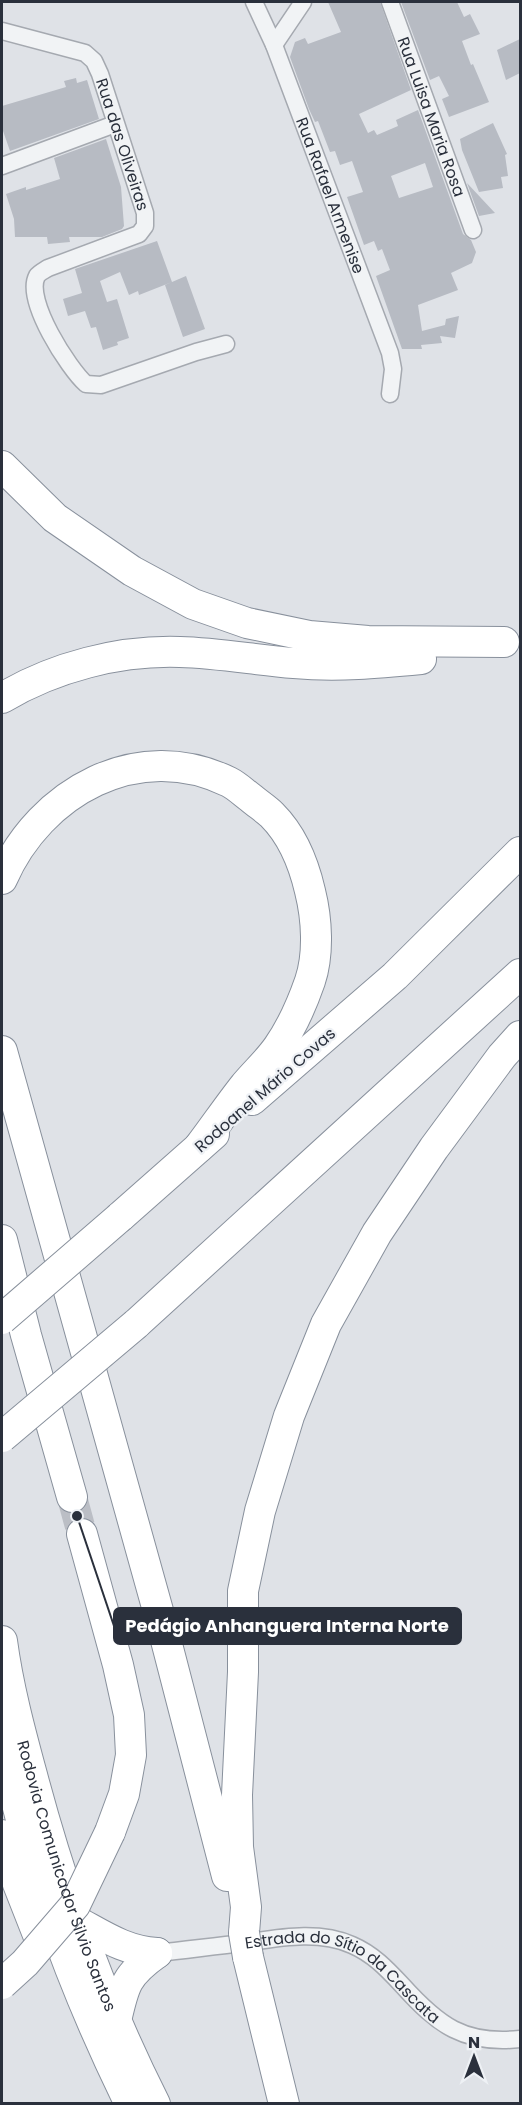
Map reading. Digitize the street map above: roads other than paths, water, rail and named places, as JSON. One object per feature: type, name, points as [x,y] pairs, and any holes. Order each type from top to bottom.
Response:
[{"type":"highway","points":[[2,466],[55,518],[132,571],[193,604],[247,623],[309,636],[368,641],[512,640]]},
{"type":"highway","points":[[2,698],[20,687],[64,669],[119,656],[179,652],[296,663],[348,665],[441,658],[512,640]]},
{"type":"highway","points":[[2,879],[11,857],[38,823],[68,796],[95,779],[124,769],[163,767],[196,770],[231,783],[273,815],[294,847],[308,882],[315,910],[315,949],[311,979],[295,1019],[278,1048],[246,1084],[199,1147]]},
{"type":"highway","name":"Rodoanel Mário Covas","points":[[2,1319],[395,976],[520,852]]},
{"type":"highway","points":[[2,1437],[136,1324],[520,974]]},
{"type":"highway","points":[[243,1926],[237,1795],[243,1672],[243,1591],[260,1510],[289,1416],[326,1324],[377,1233],[434,1148],[502,1056],[520,1036]]},
{"type":"highway","points":[[2,1051],[162,1625],[243,1926],[284,2103]]},
{"type":"highway","points":[[2,1240],[26,1335],[72,1497]]},
{"type":"highway","points":[[2,1984],[25,1963],[75,1905],[110,1832],[124,1794],[131,1755],[129,1715],[118,1665],[82,1534]]},
{"type":"highway","name":"Rodovia Comunicador Silvio Santos","points":[[2,1641],[26,1750],[50,1842],[76,1921],[116,2021],[155,2103]]},
{"type":"highway","name":"Rodovia Comunicador Silvio Santos","points":[[2,1738],[29,1847],[66,1956],[104,2051],[130,2103]]},
{"type":"highway","points":[[2,1835],[18,1884],[47,1956],[100,2077],[116,2103]]},
{"type":"highway","points":[[76,1921],[123,1947],[138,1952],[157,1953]]},
{"type":"highway","points":[[116,2021],[124,1988],[130,1976],[140,1965],[157,1953]]},
{"type":"street","name":"Rua Rafael Armenise","points":[[254,2],[274,45],[390,353],[393,369],[390,394]]},
{"type":"street","points":[[274,45],[303,2]]},
{"type":"street","name":"Rua Luisa Maria Rosa","points":[[390,2],[473,230]]},
{"type":"street","name":"Rua das Oliveiras","points":[[2,31],[85,53],[94,61],[145,213],[145,226],[139,234],[48,268],[38,275],[34,286],[43,319],[74,373],[86,384],[101,385],[226,344]]},
{"type":"street","points":[[2,166],[115,124]]},
{"type":"street","name":"Estrada do Sítio da Cascata","points":[[157,1953],[295,1936],[323,1937],[352,1945],[381,1963],[421,2006],[443,2024],[470,2037],[503,2041],[520,2039]]},
{"type":"tunnel","points":[[72,1497],[82,1534]]},
{"type":"place","name":"Pedágio Anhanguera Interna Norte","points":[[77,1516]]}]
